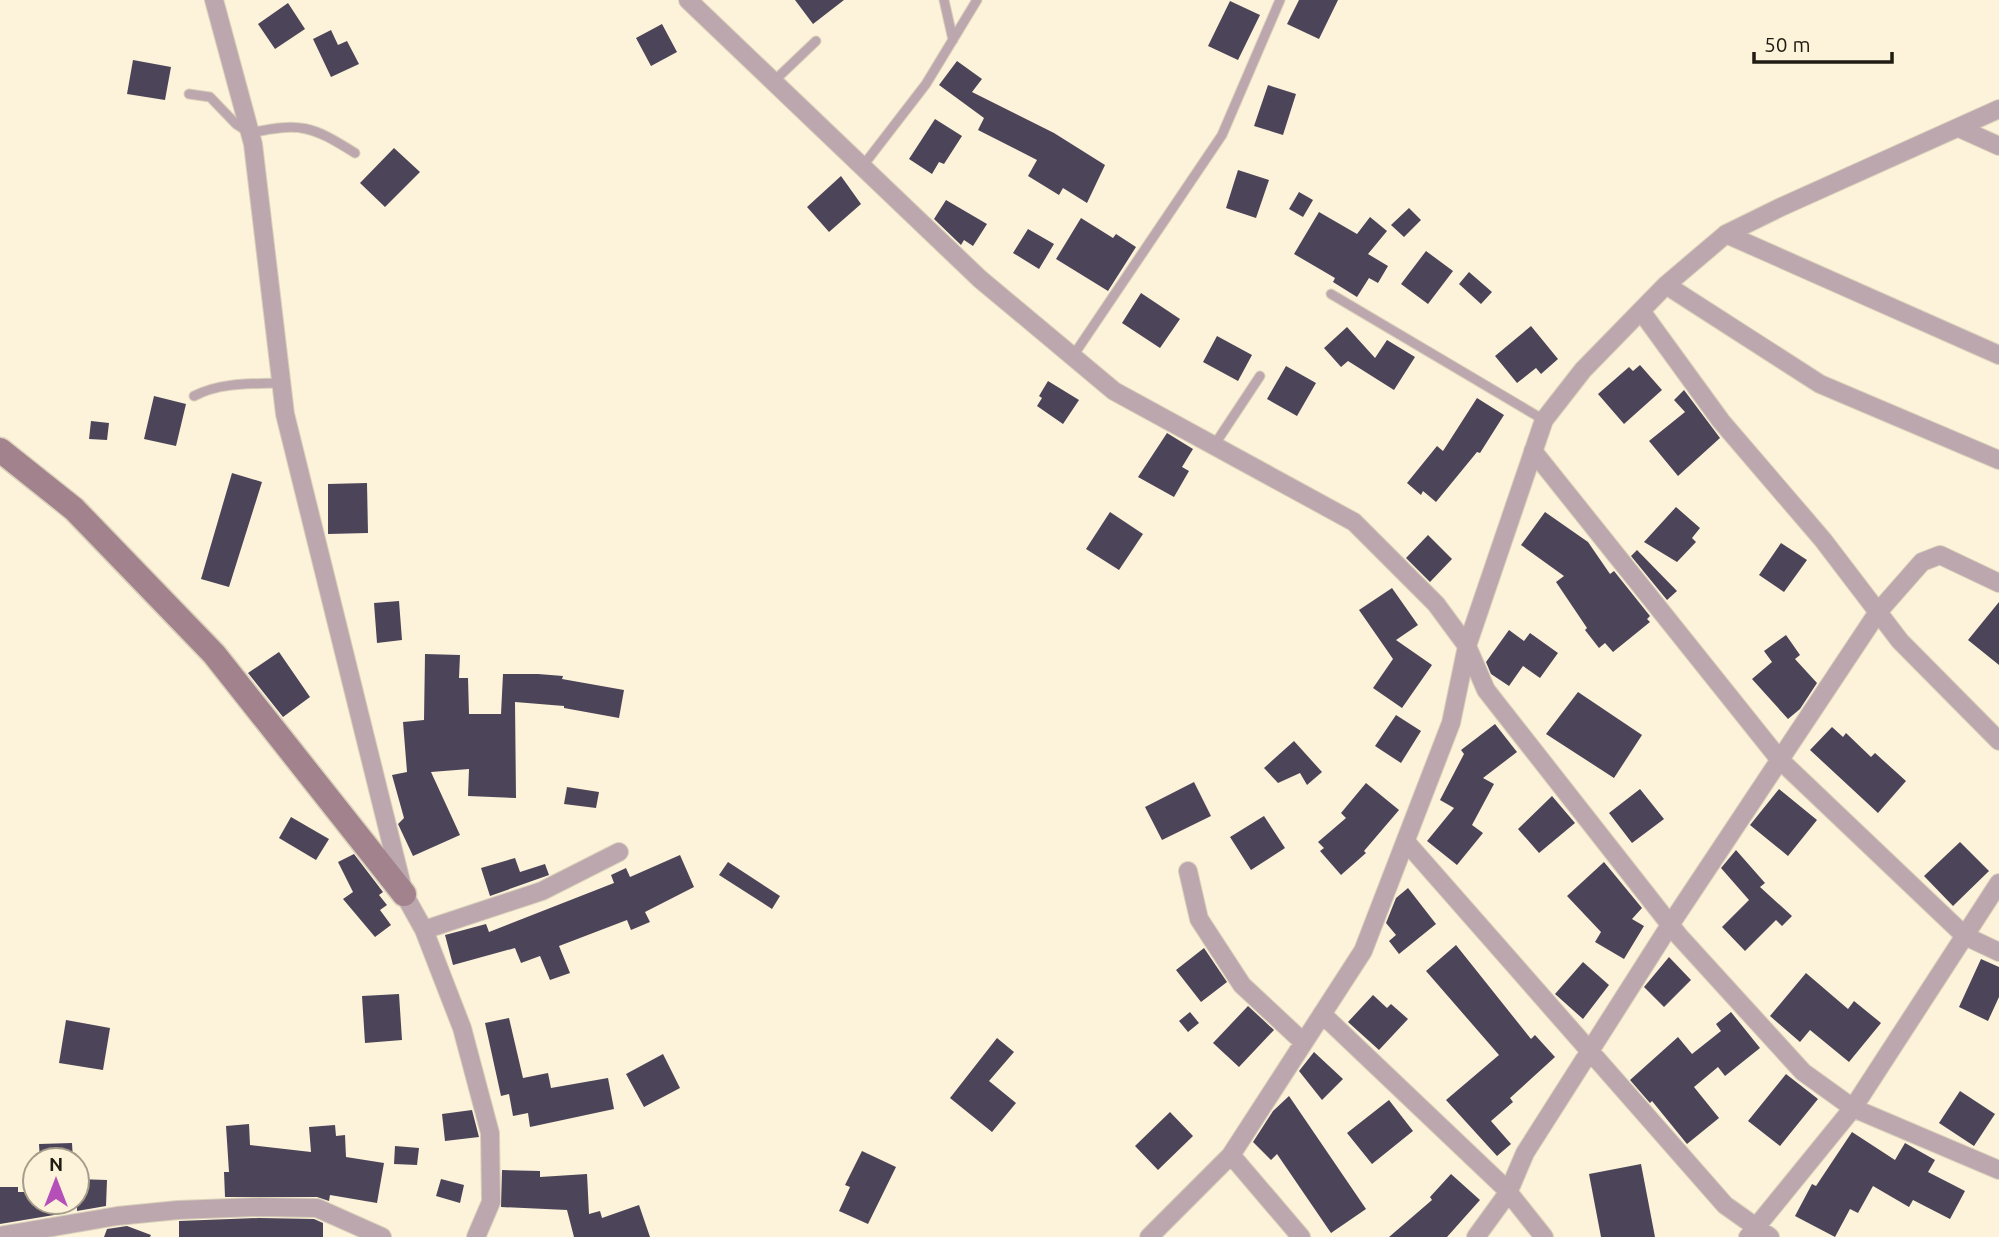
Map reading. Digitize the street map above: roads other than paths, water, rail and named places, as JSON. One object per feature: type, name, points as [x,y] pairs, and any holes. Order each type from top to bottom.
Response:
[{"type":"street","points":[[214,0],[250,133],[285,414],[404,894]]},
{"type":"street","points":[[688,0],[980,279],[1114,391],[1215,443],[1354,522],[1436,604],[1466,646],[1486,690],[1670,925],[1803,1072],[1853,1108],[1999,1170]]},
{"type":"street","points":[[1149,1237],[1231,1155],[1363,951],[1407,843],[1451,723],[1466,646],[1544,419],[1583,370],[1666,285],[1726,234],[1780,206],[1999,109]]},
{"type":"street","points":[[1959,128],[1999,146]]},
{"type":"street","points":[[1726,234],[1999,355]]},
{"type":"street","points":[[1666,285],[1820,384],[1999,460]]},
{"type":"street","points":[[1641,311],[1721,421],[1823,540],[1900,641],[1999,741]]},
{"type":"street","points":[[0,450],[74,509],[214,654],[404,894],[424,930],[462,1028],[490,1133],[491,1202],[476,1237]]},
{"type":"street","points":[[1534,451],[1780,760],[1965,936],[1999,952]]},
{"type":"street","points":[[1476,1237],[1508,1193],[1525,1153],[1670,925],[1878,611],[1922,562],[1934,556],[1940,555],[1999,583]]},
{"type":"street","points":[[1407,843],[1725,1205],[1751,1232],[1770,1237]]},
{"type":"street","points":[[424,930],[542,891],[619,852]]},
{"type":"street","points":[[1188,871],[1199,919],[1242,985],[1303,1042]]},
{"type":"street","points":[[1751,1232],[1853,1108],[1999,883]]},
{"type":"street","points":[[1322,1014],[1508,1193],[1544,1237]]},
{"type":"street","points":[[1231,1155],[1301,1237]]},
{"type":"street","points":[[0,1236],[178,1210],[317,1208],[382,1237]]},
{"type":"street","points":[[85,1223],[97,1237]]},
{"type":"lane","points":[[944,0],[953,40]]},
{"type":"lane","points":[[863,167],[926,84],[977,0]]},
{"type":"lane","points":[[1073,356],[1222,135],[1280,0]]},
{"type":"lane","points":[[774,81],[816,41]]},
{"type":"lane","points":[[189,94],[210,97],[236,124],[250,133],[283,126],[317,130],[355,153]]},
{"type":"lane","points":[[1331,294],[1544,419]]},
{"type":"lane","points":[[1215,443],[1260,376]]},
{"type":"lane","points":[[194,396],[207,389],[229,385],[282,383]]}]
